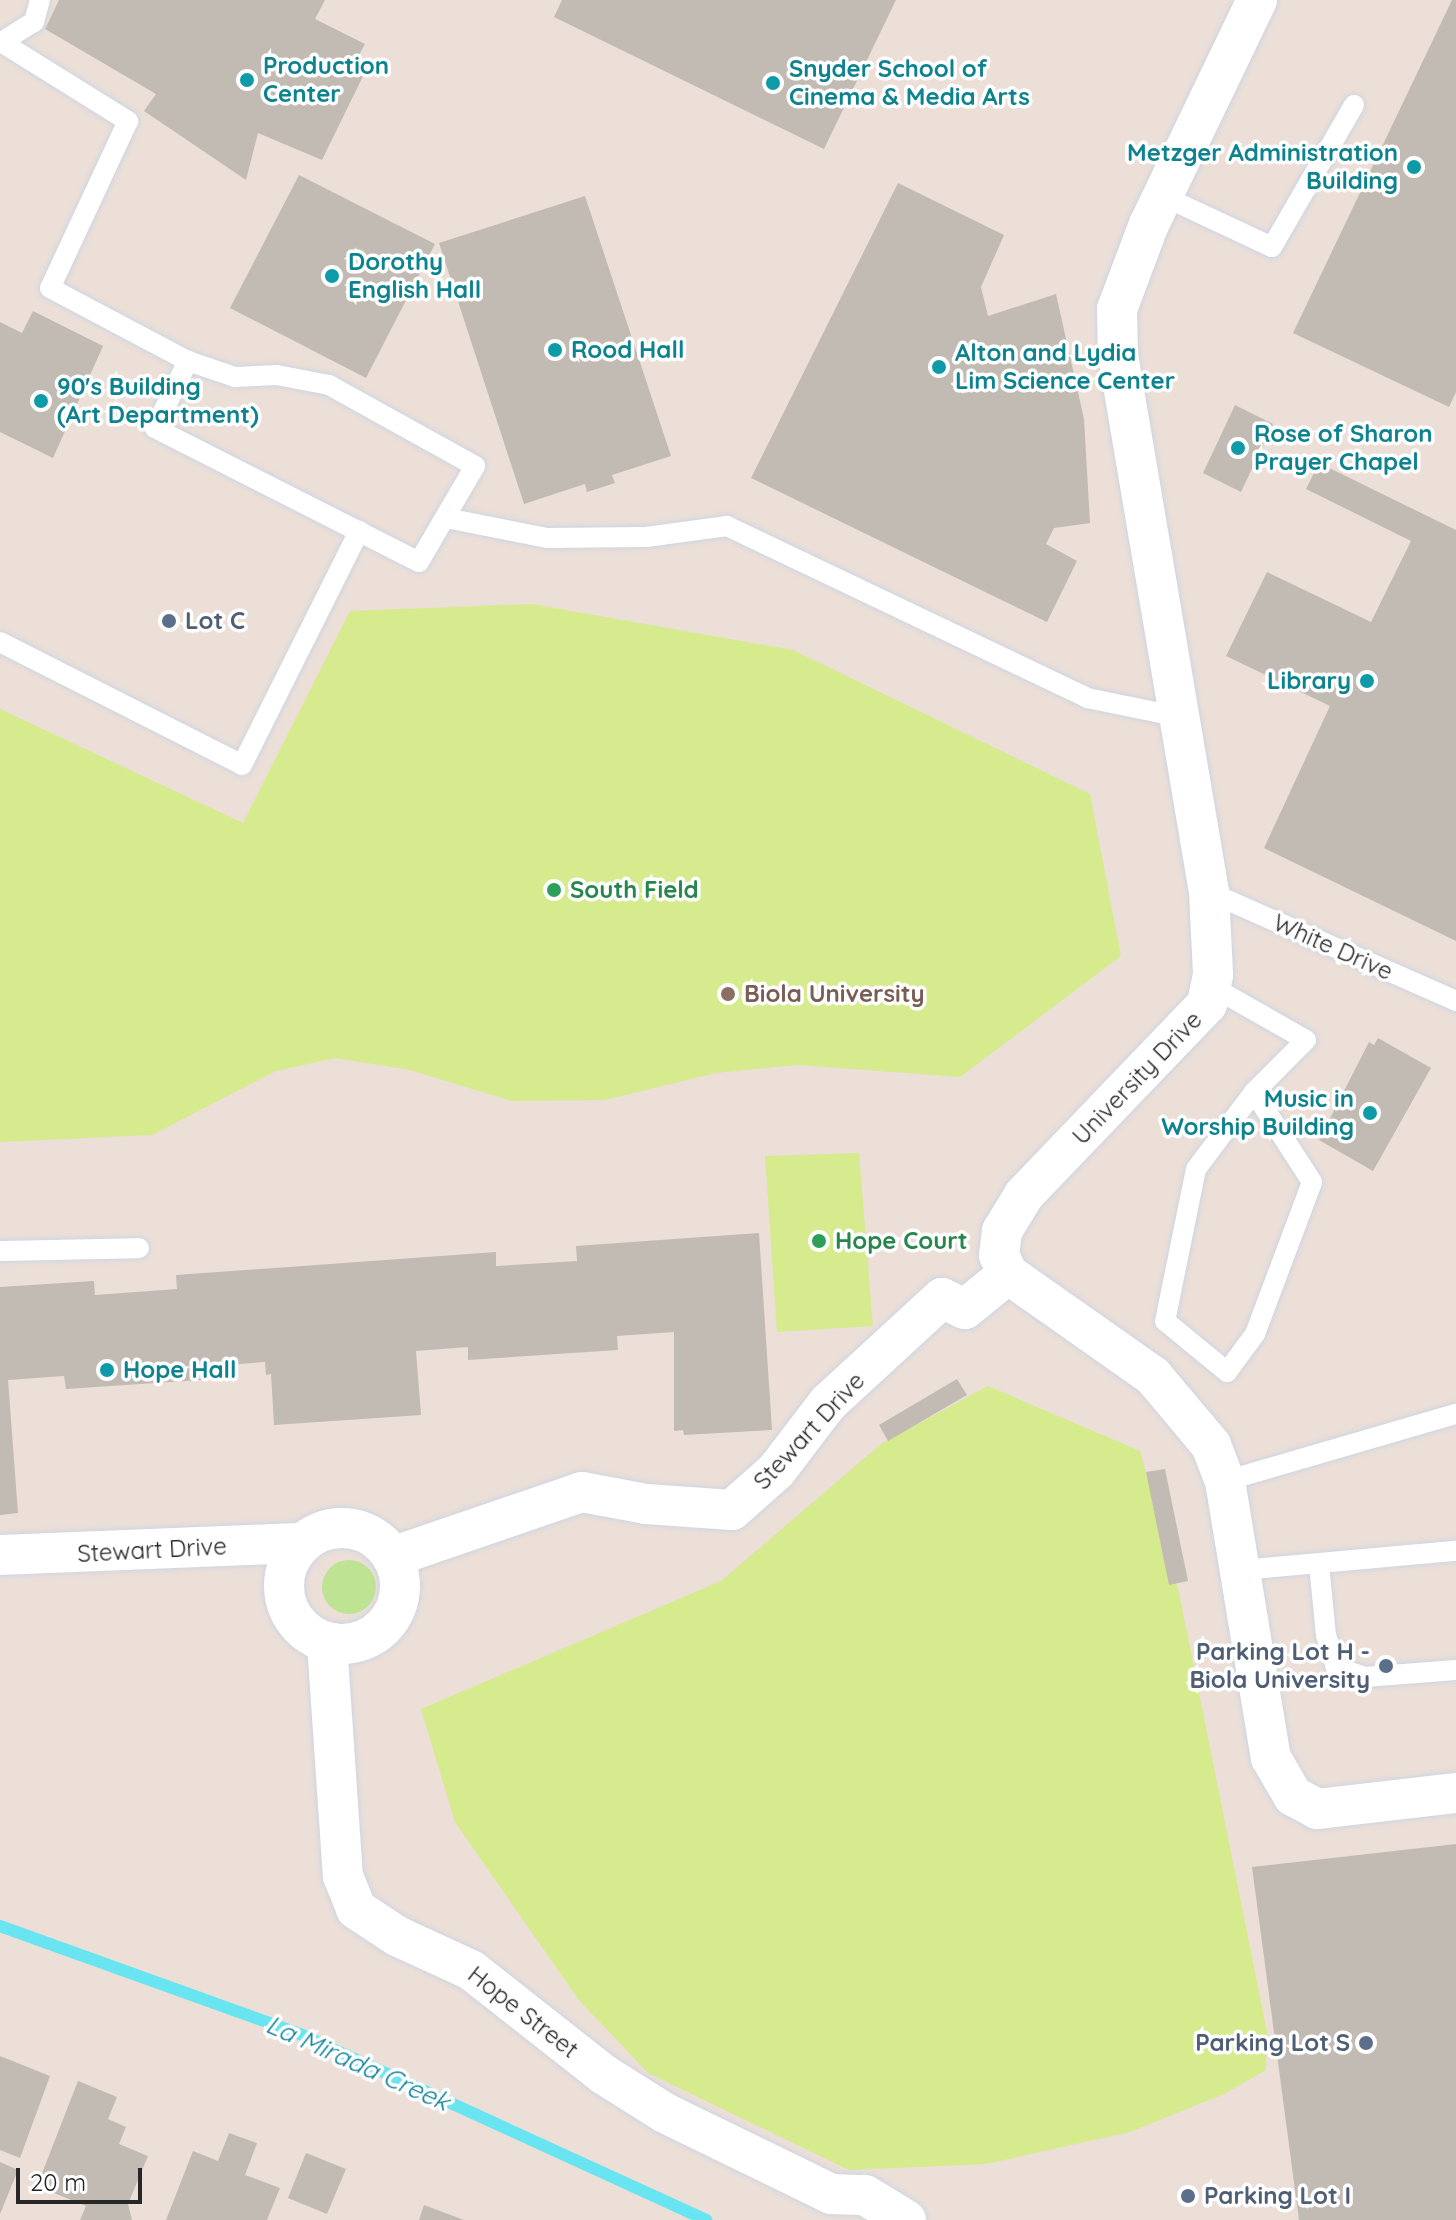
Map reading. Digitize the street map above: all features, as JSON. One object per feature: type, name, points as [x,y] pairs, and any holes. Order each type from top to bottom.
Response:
[{"type":"street","name":"University Drive","points":[[1008,1274],[999,1255],[1002,1231],[1024,1195],[1167,1050],[1207,1004],[1211,986],[1209,892],[1118,355],[1117,309],[1163,196],[1257,0]]},
{"type":"street","points":[[1008,1274],[1153,1376],[1211,1445],[1225,1481],[1271,1758],[1293,1796],[1317,1809],[1456,1793]]},
{"type":"street","name":"Stewart Drive","points":[[392,1557],[582,1492],[646,1504],[732,1510],[776,1471],[828,1403],[942,1298],[965,1309],[1008,1274]]},
{"type":"street","points":[[362,1531],[392,1557],[400,1594],[382,1629],[327,1656],[294,1619],[286,1600],[290,1559],[303,1543],[321,1532],[362,1531]]},
{"type":"street","name":"Stewart Drive","points":[[0,1555],[303,1543]]},
{"type":"street","name":"Hope Street","points":[[327,1656],[343,1876],[356,1909],[397,1936],[471,1970],[603,2074],[665,2113],[831,2194],[865,2195],[906,2220]]},
{"type":"lane","points":[[40,0],[34,22],[0,42],[128,121],[50,288],[188,361],[235,377],[277,375],[329,385],[475,466],[419,562],[155,428],[188,361]]},
{"type":"lane","points":[[1163,196],[1272,247],[1354,105]]},
{"type":"lane","points":[[446,518],[547,538],[646,537],[727,526],[1087,698],[1180,717]]},
{"type":"lane","points":[[0,642],[242,765],[359,531]]},
{"type":"lane","name":"White Drive","points":[[1209,892],[1456,1001]]},
{"type":"lane","points":[[1211,986],[1306,1040],[1254,1092],[1196,1169],[1165,1321],[1227,1372],[1255,1334],[1312,1182],[1254,1092]]},
{"type":"lane","points":[[0,1251],[139,1248]]},
{"type":"lane","points":[[1225,1481],[1456,1414]]},
{"type":"lane","points":[[1241,1570],[1456,1551]]},
{"type":"lane","points":[[1319,1564],[1326,1635],[1336,1667],[1365,1677],[1456,1670]]},
{"type":"green space","name":"South Field","points":[[532,604],[793,650],[1090,794],[1121,956],[960,1077],[798,1065],[716,1073],[605,1100],[512,1101],[410,1070],[335,1058],[276,1071],[152,1135],[0,1142],[0,709],[243,823],[350,611]]},
{"type":"green space","name":"Hope Court","points":[[859,1153],[873,1326],[777,1332],[765,1156]]},
{"type":"green space","points":[[988,1386],[1140,1451],[1179,1593],[1267,2032],[1266,2070],[1224,2094],[1130,2132],[986,2164],[849,2170],[648,2073],[578,1999],[455,1822],[421,1709],[721,1581],[881,1444]]},
{"type":"green space","points":[[349,1560],[368,1568],[376,1587],[368,1606],[349,1614],[330,1606],[322,1587],[330,1568]]},
{"type":"building","name":"Production Center","points":[[59,0],[325,0],[315,19],[365,44],[357,59],[368,66],[322,160],[258,133],[246,180],[144,111],[156,94],[45,29]]},
{"type":"building","name":"Snyder School of Cinema & Media Arts","points":[[562,0],[896,0],[824,149],[554,17]]},
{"type":"building","name":"Metzger Administration Building","points":[[1452,0],[1456,0],[1456,392],[1449,407],[1293,333]]},
{"type":"building","name":"Dorothy English Hall","points":[[299,175],[435,244],[366,378],[230,308]]},
{"type":"building","name":"Alton and Lydia Lim Science Center","points":[[898,183],[1004,235],[981,287],[988,316],[1056,294],[1084,419],[1090,523],[1054,528],[1046,544],[1077,561],[1047,622],[751,478]]},
{"type":"building","name":"Rood Hall","points":[[585,196],[671,456],[612,475],[615,483],[587,492],[585,484],[524,504],[439,243]]},
{"type":"building","name":"90's Building (Art Department)","points":[[33,311],[103,346],[53,458],[0,432],[0,322],[22,333]]},
{"type":"building","name":"Rose of Sharon Prayer Chapel","points":[[1235,405],[1273,424],[1241,492],[1203,473]]},
{"type":"building","name":"Library","points":[[1319,463],[1456,530],[1456,941],[1264,848],[1330,706],[1226,656],[1267,572],[1371,622],[1411,541],[1306,489]]},
{"type":"building","name":"Music in Worship Building","points":[[1378,1038],[1431,1068],[1373,1171],[1319,1140],[1369,1042],[1374,1045]]},
{"type":"building","name":"Hope Hall","points":[[759,1233],[772,1430],[684,1435],[683,1430],[674,1431],[674,1332],[617,1336],[618,1350],[468,1360],[468,1347],[416,1351],[421,1415],[274,1425],[271,1374],[266,1375],[265,1362],[214,1366],[215,1379],[66,1389],[64,1376],[8,1380],[18,1513],[0,1515],[0,1287],[94,1281],[95,1295],[177,1289],[176,1275],[496,1252],[496,1266],[577,1261],[576,1246]]},
{"type":"building","points":[[957,1379],[967,1395],[888,1441],[879,1425]]},
{"type":"building","points":[[1165,1469],[1188,1581],[1169,1585],[1146,1472]]},
{"type":"building","name":"Parking Lot S","points":[[1456,1844],[1456,2220],[1299,2220],[1252,1867]]},
{"type":"building","points":[[0,2056],[50,2076],[20,2158],[0,2150]]},
{"type":"building","points":[[78,2081],[117,2097],[108,2119],[126,2127],[119,2144],[148,2156],[128,2204],[132,2220],[80,2220],[86,2206],[37,2186]]},
{"type":"building","points":[[229,2133],[257,2143],[245,2175],[280,2188],[267,2220],[166,2220],[193,2151],[218,2161]]},
{"type":"building","points":[[306,2153],[346,2169],[327,2214],[288,2198]]},
{"type":"building","points":[[0,2162],[18,2170],[0,2214]]},
{"type":"building","points":[[424,2205],[464,2220],[419,2220]]},
{"type":"waterway","name":"La Mirada Creek","points":[[0,1926],[300,2034],[707,2220]]},
{"type":"place","name":"Production Center","points":[[247,80]]},
{"type":"place","name":"Snyder School of Cinema & Media Arts","points":[[773,83]]},
{"type":"place","name":"Metzger Administration Building","points":[[1414,167]]},
{"type":"place","name":"Dorothy English Hall","points":[[332,276]]},
{"type":"place","name":"Rood Hall","points":[[555,350]]},
{"type":"place","name":"Alton and Lydia Lim Science Center","points":[[939,367]]},
{"type":"place","name":"90's Building (Art Department)","points":[[41,401]]},
{"type":"place","name":"Rose of Sharon Prayer Chapel","points":[[1238,448]]},
{"type":"place","name":"Lot C","points":[[169,621]]},
{"type":"place","name":"Library","points":[[1367,681]]},
{"type":"place","name":"South Field","points":[[554,890]]},
{"type":"place","name":"Biola University","points":[[728,994]]},
{"type":"place","name":"Music in Worship Building","points":[[1370,1113]]},
{"type":"place","name":"Hope Court","points":[[819,1241]]},
{"type":"place","name":"Hope Hall","points":[[107,1370]]},
{"type":"place","name":"Parking Lot H - Biola University","points":[[1386,1666]]},
{"type":"place","name":"Parking Lot S","points":[[1366,2043]]},
{"type":"place","name":"Parking Lot I","points":[[1188,2196]]}]
